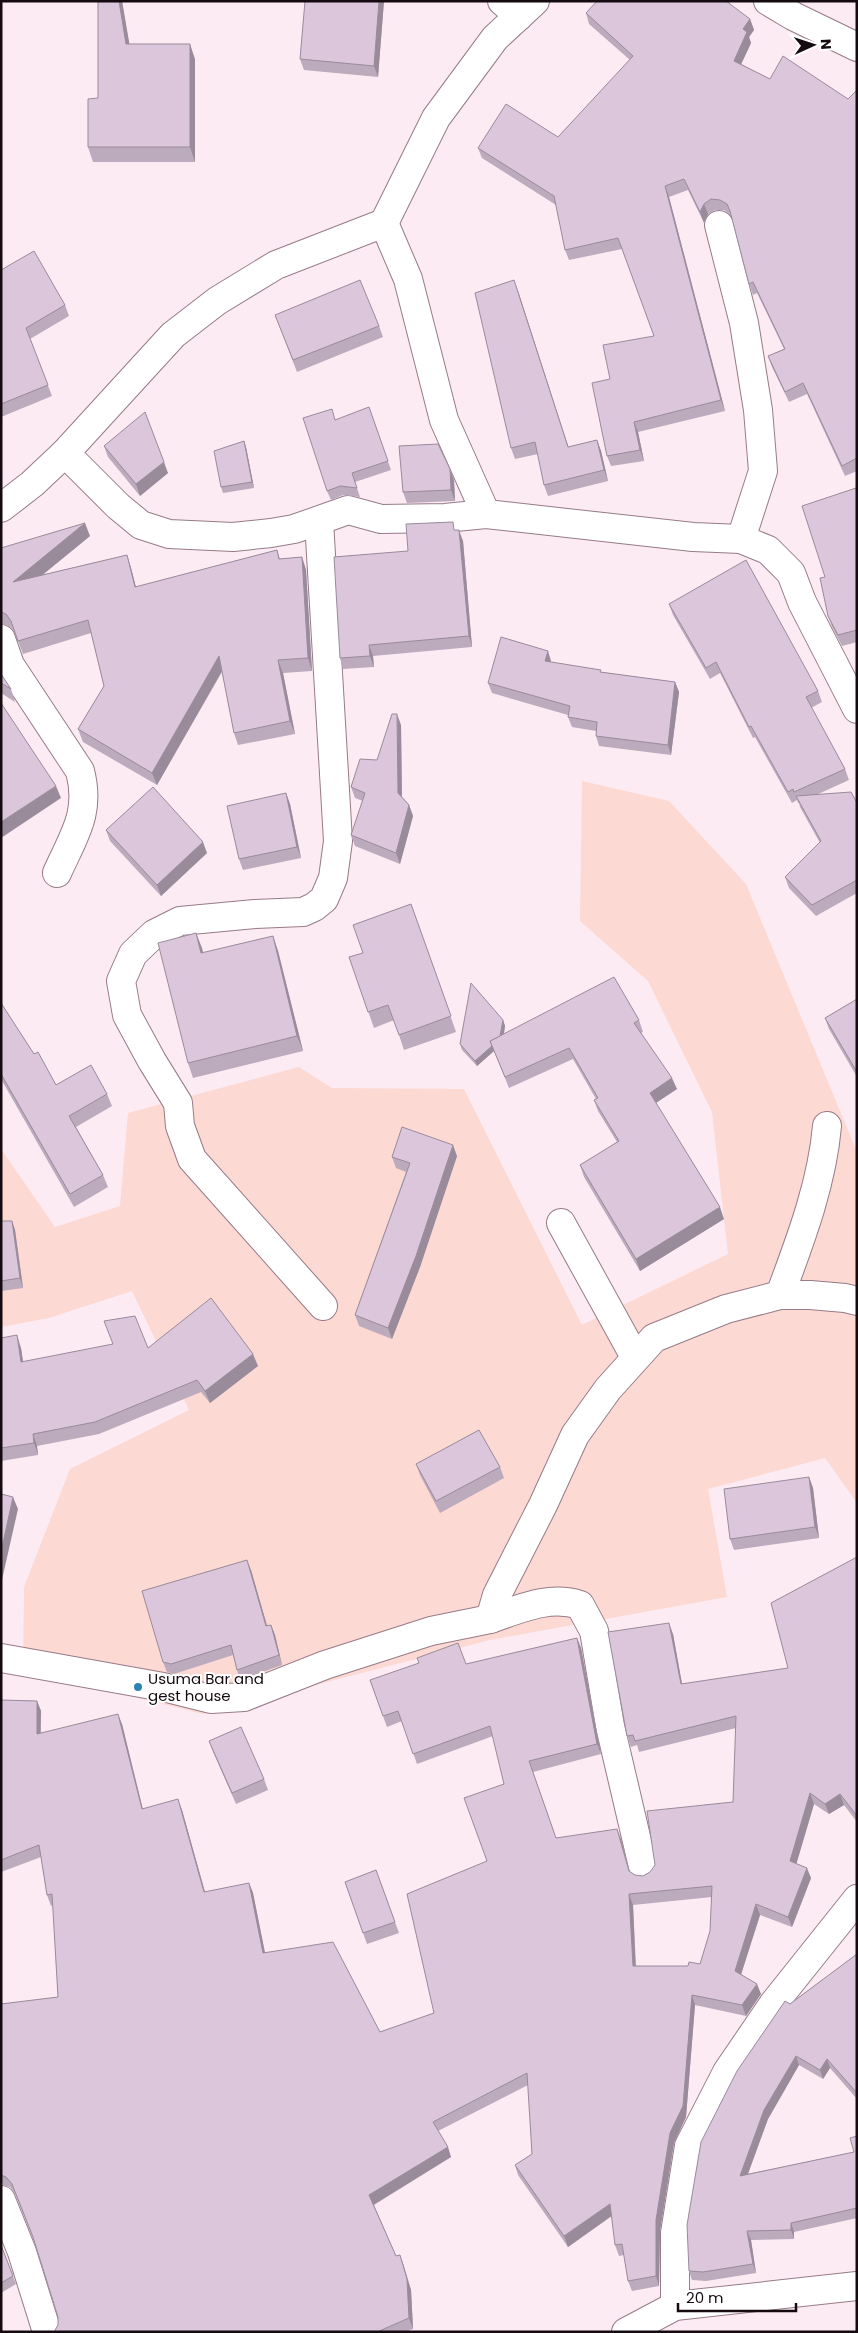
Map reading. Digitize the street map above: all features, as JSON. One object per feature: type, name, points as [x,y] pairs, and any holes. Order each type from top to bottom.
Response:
[{"type":"street","points":[[768,1],[793,16],[857,47]]},
{"type":"street","points":[[1,508],[32,484],[65,453],[173,335],[217,301],[276,265],[384,223],[436,118],[519,6]]},
{"type":"street","points":[[384,223],[408,279],[444,420],[486,514]]},
{"type":"street","points":[[719,225],[744,323],[758,410],[763,471],[741,539]]},
{"type":"street","points":[[65,453],[118,506],[141,525],[169,534],[233,538],[294,529],[348,510],[380,519],[445,518],[486,514],[692,538],[741,539],[768,550],[791,573],[802,602],[857,709]]},
{"type":"street","points":[[319,521],[338,841],[333,878],[324,899],[314,907],[303,912],[255,914],[180,921],[154,934],[133,954],[121,981],[127,1014],[152,1061],[178,1103],[180,1126],[192,1159],[323,1306]]},
{"type":"street","points":[[1,639],[10,665],[80,770],[85,789],[83,815],[57,872]]},
{"type":"street","points":[[780,1295],[797,1249],[822,1161],[828,1126]]},
{"type":"street","points":[[561,1223],[635,1357]]},
{"type":"street","points":[[490,1618],[497,1595],[575,1435],[608,1389],[654,1338],[726,1309],[780,1295],[810,1295],[857,1301]]},
{"type":"street","points":[[1,1658],[163,1687],[211,1699],[244,1697],[325,1665],[431,1631],[490,1618],[541,1603],[565,1600],[580,1605],[594,1631],[610,1726],[644,1871]]},
{"type":"street","points":[[675,2306],[675,2233],[689,2146],[727,2072],[774,2003],[857,1899]]},
{"type":"street","points":[[1,2200],[22,2252],[47,2332]]},
{"type":"street","points":[[626,2332],[675,2306],[857,2286]]},
{"type":"shaded area","points":[[582,781],[669,801],[746,884],[857,1152],[857,1503],[825,1458],[708,1489],[727,1597],[490,1640],[203,1714],[23,1669],[24,1587],[70,1469],[189,1410],[132,1291],[49,1318],[1,1327],[1,1149],[55,1227],[120,1206],[128,1113],[299,1067],[332,1088],[464,1089],[582,1325],[728,1254],[712,1112],[648,981],[580,921]]},
{"type":"building","points":[[98,1],[119,1],[126,44],[190,44],[190,147],[88,147],[88,99],[98,98]]},
{"type":"building","points":[[305,1],[379,1],[374,66],[300,59]]},
{"type":"building","points":[[597,1],[726,1],[750,19],[743,29],[747,32],[734,61],[770,79],[783,56],[848,99],[857,90],[857,458],[842,466],[803,383],[785,392],[768,356],[785,349],[753,282],[749,284],[727,204],[720,200],[711,199],[704,204],[700,212],[684,179],[665,186],[721,400],[634,422],[640,450],[607,456],[592,383],[610,379],[603,345],[654,336],[618,238],[565,250],[554,196],[478,148],[506,104],[558,137],[633,56],[586,13]]},
{"type":"building","points":[[34,251],[65,305],[26,328],[48,385],[1,404],[1,270]]},
{"type":"building","points":[[360,280],[379,326],[293,360],[275,315]]},
{"type":"building","points":[[514,280],[568,447],[597,440],[604,470],[544,485],[535,442],[511,448],[475,293]]},
{"type":"building","points":[[369,407],[388,461],[352,473],[357,488],[340,486],[327,491],[303,418],[332,409],[335,420]]},
{"type":"building","points":[[145,412],[164,462],[136,484],[104,446]]},
{"type":"building","points":[[244,441],[252,482],[221,487],[214,451]]},
{"type":"building","points":[[438,444],[450,469],[451,490],[403,492],[399,446]]},
{"type":"building","points":[[856,488],[857,630],[838,635],[828,616],[820,578],[825,577],[802,506]]},
{"type":"building","points":[[453,522],[454,530],[459,530],[469,636],[369,645],[370,656],[340,658],[334,557],[408,551],[406,524]]},
{"type":"building","points":[[85,523],[13,582],[127,555],[135,587],[277,550],[279,559],[302,557],[308,658],[278,660],[290,721],[234,733],[219,656],[152,773],[78,729],[104,686],[88,620],[18,641],[11,621],[6,614],[1,612],[1,548]]},
{"type":"building","points":[[746,560],[818,691],[806,697],[845,769],[794,792],[793,789],[788,792],[751,726],[749,727],[716,662],[706,668],[669,604]]},
{"type":"building","points":[[501,637],[548,651],[545,661],[601,670],[600,672],[675,682],[668,745],[596,736],[597,722],[568,717],[570,706],[488,683]]},
{"type":"building","points":[[1,674],[11,689],[1,683]]},
{"type":"building","points":[[1,703],[56,786],[1,822]]},
{"type":"building","points":[[392,714],[397,714],[398,793],[409,805],[396,853],[351,835],[365,793],[351,787],[360,759],[377,760]]},
{"type":"building","points":[[153,787],[203,842],[157,885],[106,830]]},
{"type":"building","points":[[851,792],[857,803],[857,880],[812,905],[785,877],[821,841],[796,796]]},
{"type":"building","points":[[286,793],[297,847],[239,859],[227,806]]},
{"type":"building","points":[[411,904],[451,1016],[399,1035],[388,1005],[368,1012],[349,957],[363,953],[353,925]]},
{"type":"building","points":[[196,933],[201,953],[273,936],[297,1036],[188,1063],[158,943]]},
{"type":"building","points":[[614,977],[639,1020],[634,1023],[672,1078],[650,1093],[720,1207],[636,1259],[580,1165],[619,1141],[594,1100],[598,1098],[569,1048],[505,1077],[490,1041]]},
{"type":"building","points":[[471,983],[503,1020],[500,1036],[490,1041],[492,1046],[475,1061],[460,1044]]},
{"type":"building","points":[[857,999],[857,1072],[825,1018]]},
{"type":"building","points":[[1,1003],[34,1054],[38,1052],[56,1085],[91,1065],[107,1094],[69,1116],[103,1175],[70,1194],[1,1074]]},
{"type":"building","points":[[402,1127],[453,1145],[416,1256],[388,1328],[355,1315],[410,1163],[392,1157]]},
{"type":"building","points":[[1,1221],[12,1221],[20,1278],[1,1281]]},
{"type":"building","points":[[211,1298],[253,1354],[205,1391],[197,1380],[95,1422],[33,1434],[34,1443],[1,1448],[1,1338],[17,1335],[21,1362],[113,1344],[104,1321],[135,1316],[148,1348]]},
{"type":"building","points":[[479,1430],[500,1467],[436,1501],[416,1464]]},
{"type":"building","points":[[809,1477],[815,1527],[730,1539],[724,1489]]},
{"type":"building","points":[[1,1494],[13,1497],[1,1552]]},
{"type":"building","points":[[857,1557],[857,1816],[840,1794],[825,1804],[810,1793],[790,1861],[807,1868],[788,1917],[756,1904],[735,1971],[757,1984],[742,2005],[692,1995],[683,2106],[670,2133],[656,2220],[656,2276],[628,2281],[622,2244],[615,2245],[610,2204],[564,2236],[515,2165],[532,2154],[527,2073],[433,2122],[448,2147],[369,2195],[396,2256],[400,2255],[407,2279],[409,2318],[377,2332],[54,2332],[58,2325],[58,2317],[33,2237],[12,2184],[6,2177],[1,2175],[1,2004],[58,1997],[52,1894],[47,1895],[39,1845],[1,1860],[1,1700],[37,1701],[37,1734],[118,1714],[142,1809],[178,1799],[204,1892],[249,1883],[263,1953],[333,1942],[380,2032],[434,2013],[407,1894],[487,1861],[464,1798],[504,1784],[490,1726],[413,1754],[398,1711],[383,1716],[370,1680],[419,1663],[417,1658],[458,1643],[466,1664],[577,1638],[597,1744],[529,1761],[556,1838],[617,1829],[629,1871],[635,1875],[643,1876],[650,1872],[655,1865],[647,1811],[733,1802],[736,1716],[635,1741],[633,1735],[627,1736],[608,1632],[669,1623],[681,1684],[788,1668],[771,1603]],"holes":[[[712,1886],[710,1931],[700,1964],[689,1962],[688,1966],[633,1966],[629,1894]]]},
{"type":"building","points":[[247,1560],[266,1626],[271,1625],[279,1655],[237,1670],[231,1645],[171,1664],[163,1662],[142,1591]]},
{"type":"building","points":[[241,1727],[264,1779],[232,1793],[209,1741]]},
{"type":"building","points":[[376,1870],[395,1922],[363,1933],[345,1882]]},
{"type":"building","points":[[857,1954],[857,2093],[827,2059],[820,2070],[796,2056],[764,2110],[740,2176],[854,2152],[850,2138],[857,2136],[857,2208],[791,2223],[791,2230],[747,2231],[753,2264],[703,2272],[689,2271],[687,2225],[701,2142],[737,2071],[785,2001],[790,2004]]},
{"type":"building","points":[[1,2245],[13,2276],[1,2283]]},
{"type":"place","name":"Usuma Bar and gest house","points":[[138,1687]]}]
